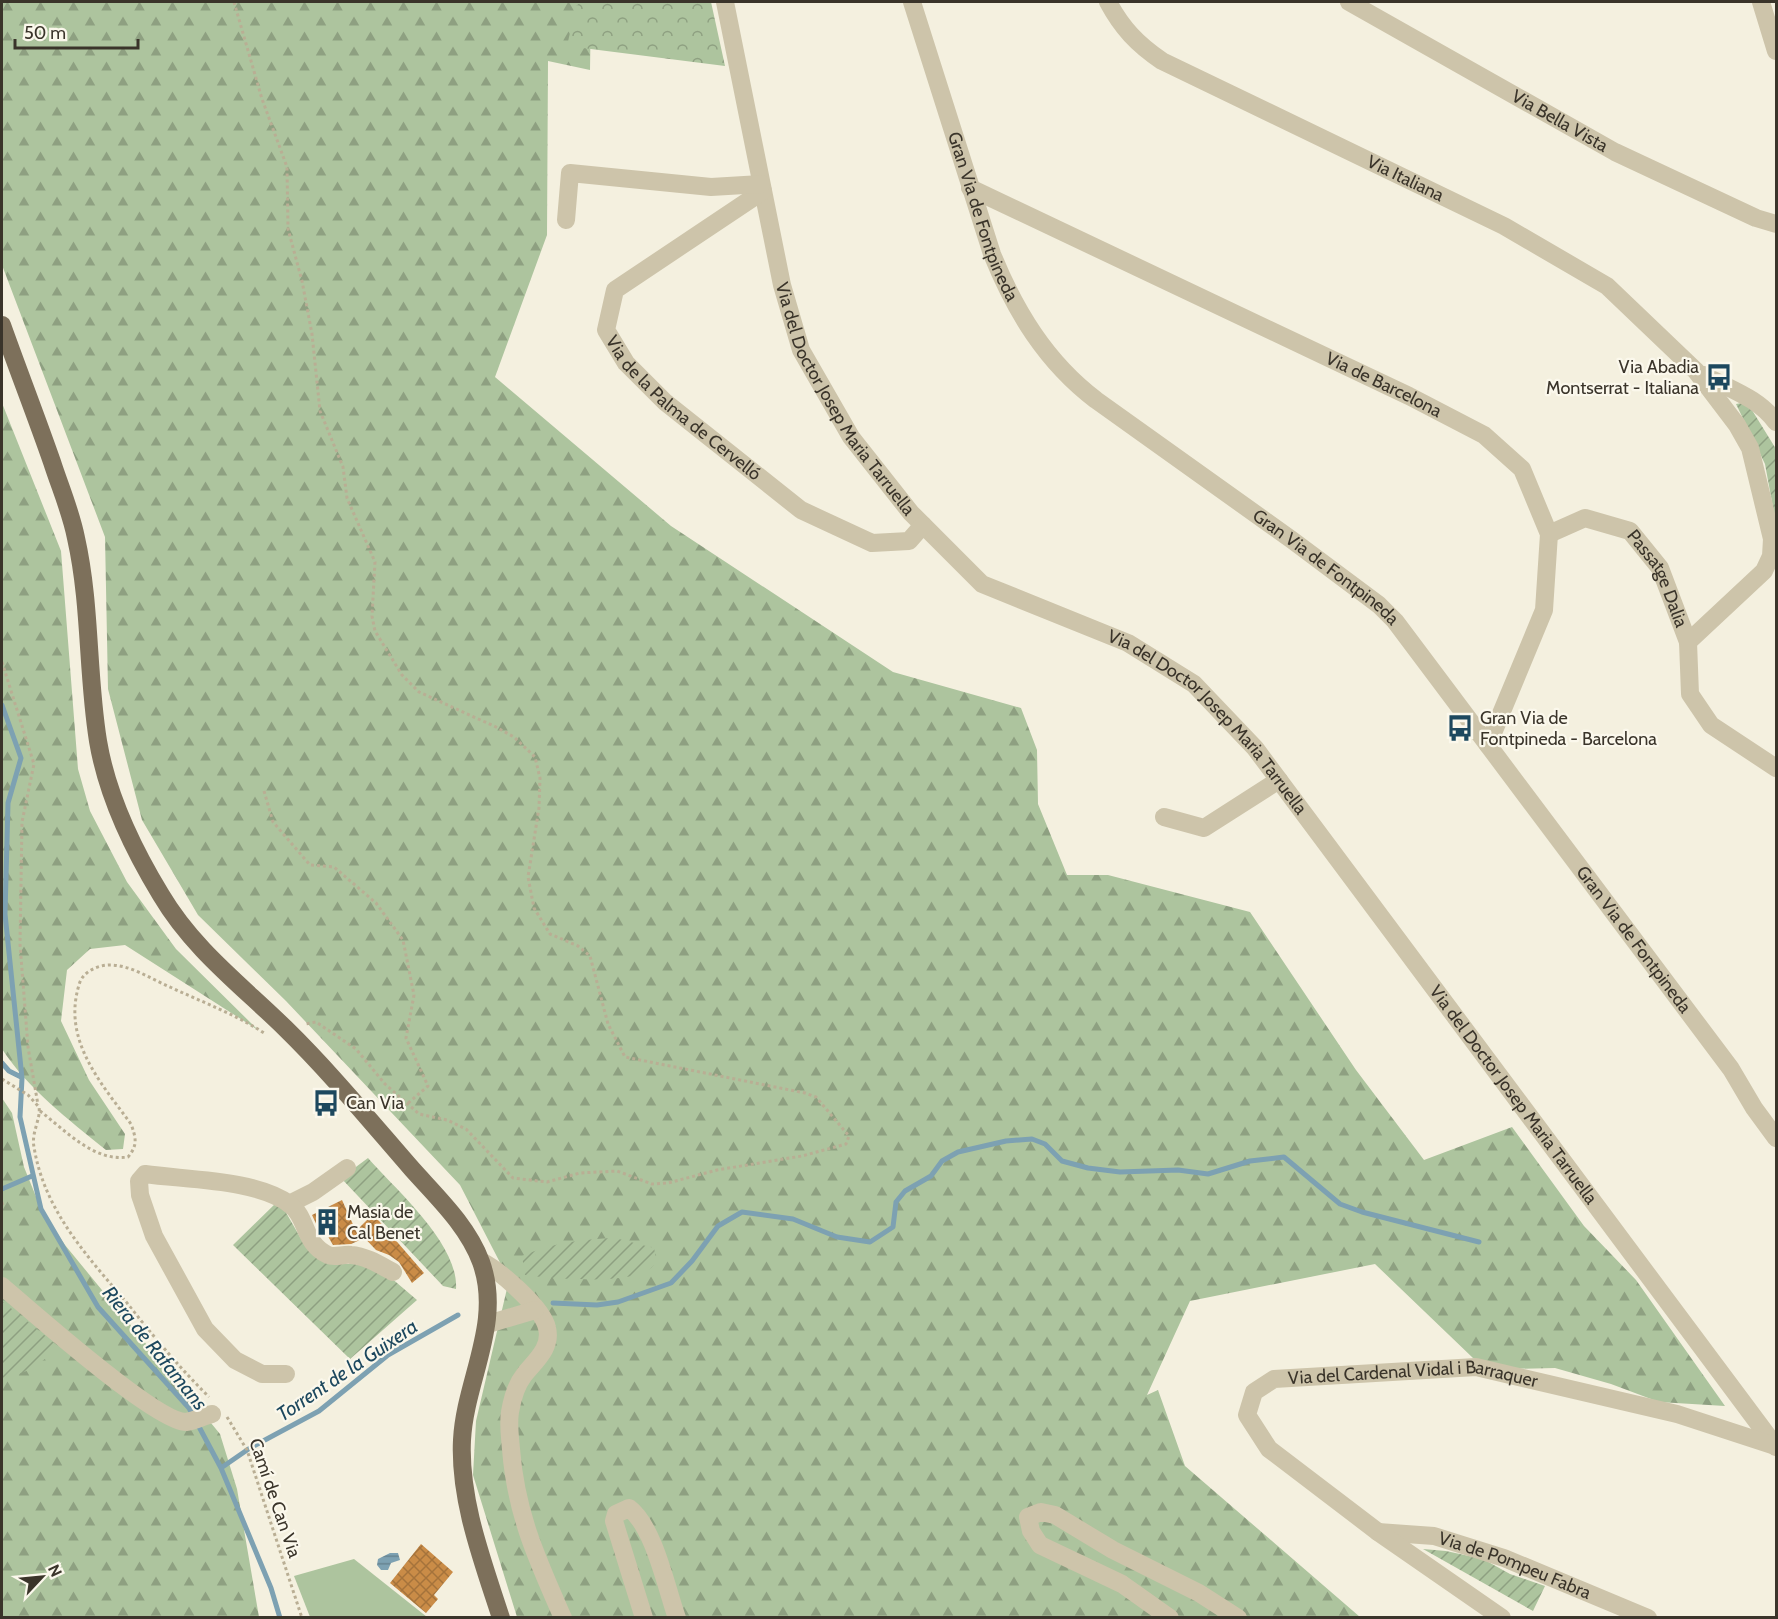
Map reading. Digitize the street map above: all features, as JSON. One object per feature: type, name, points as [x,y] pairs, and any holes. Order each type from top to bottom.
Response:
[{"type":"main road","points":[[2,325],[75,533],[87,591],[92,687],[98,743],[123,820],[161,895],[183,929],[201,950],[286,1029],[447,1208],[469,1236],[481,1261],[487,1284],[488,1324],[464,1419],[461,1444],[470,1511],[501,1617]]},
{"type":"street","name":"Via del Doctor Josep Maria Tarruella","points":[[725,2],[782,285],[801,350],[851,437],[923,525],[982,584],[1128,643],[1194,684],[1256,748],[1776,1446]]},
{"type":"street","name":"Gran Via de Fontpineda","points":[[912,2],[970,188],[1005,285],[1037,339],[1059,368],[1096,400],[1379,605],[1414,645],[1731,1069],[1754,1108],[1776,1138]]},
{"type":"street","name":"Via Italiana","points":[[1108,2],[1121,25],[1138,45],[1162,61],[1504,226],[1607,286],[1696,371]]},
{"type":"street","name":"Via Bella Vista","points":[[1349,2],[1615,152],[1756,218],[1776,224]]},
{"type":"street","points":[[1761,2],[1776,51]]},
{"type":"street","points":[[566,220],[570,172],[711,187],[762,187]]},
{"type":"street","name":"Via de la Palma de Cervelló","points":[[762,187],[615,291],[606,330],[626,363],[665,402],[801,510],[872,543],[909,541],[923,525]]},
{"type":"street","name":"Via de Barcelona","points":[[970,188],[1260,324],[1484,435],[1522,469],[1549,534],[1544,610],[1488,745]]},
{"type":"street","points":[[1696,371],[1751,398],[1765,408],[1776,422]]},
{"type":"street","points":[[1688,642],[1764,571],[1771,556],[1772,539],[1750,448],[1737,424],[1696,371]]},
{"type":"street","name":"Passatge Dalia","points":[[1549,534],[1585,518],[1630,531],[1660,568],[1688,642],[1690,694],[1711,725],[1776,768]]},
{"type":"street","points":[[1164,817],[1204,828],[1279,780]]},
{"type":"street","points":[[289,1204],[313,1192],[346,1167]]},
{"type":"street","points":[[286,1374],[262,1374],[235,1360],[204,1329],[154,1236],[140,1195],[139,1181],[145,1174],[224,1182],[250,1188],[289,1204],[295,1210],[315,1247],[331,1256],[352,1255],[393,1272]]},
{"type":"street","points":[[481,1261],[509,1280],[544,1320],[548,1330],[546,1344],[537,1364],[524,1375],[515,1393],[509,1414],[512,1468],[529,1542],[562,1617]]},
{"type":"street","points":[[2,1286],[95,1365],[168,1417],[185,1422],[217,1410]]},
{"type":"street","points":[[488,1324],[536,1310]]},
{"type":"street","name":"Via del Cardenal Vidal i Barraquer","points":[[1502,1617],[1378,1532],[1269,1449],[1247,1414],[1254,1392],[1274,1379],[1476,1367],[1677,1414],[1776,1446]]},
{"type":"street","points":[[644,1617],[614,1521],[616,1514],[629,1508],[637,1514],[654,1548],[677,1617]]},
{"type":"street","points":[[1170,1617],[1122,1584],[1040,1545],[1031,1531],[1028,1518],[1041,1512],[1055,1515],[1113,1550],[1199,1593],[1239,1617]]},
{"type":"street","name":"Via de Pompeu Fabra","points":[[1378,1532],[1434,1536],[1504,1558],[1648,1617]]},
{"type":"path","points":[[234,2],[262,99],[287,167],[288,229],[308,312],[320,411],[343,467],[347,498],[375,562],[372,580],[372,616],[380,641],[402,675],[419,692],[514,737],[535,757],[540,778],[539,808],[528,878],[534,908],[550,934],[578,946],[590,956],[608,1024],[625,1057],[805,1093],[816,1097],[849,1136],[846,1144],[802,1156],[717,1170],[668,1183],[652,1184],[617,1171],[580,1173],[548,1182],[513,1178],[466,1129],[447,1120],[419,1114],[385,1084],[356,1049],[316,1022],[286,1029]]},
{"type":"path","points":[[2,662],[34,764],[22,822],[20,944],[28,1047],[39,1109]]},
{"type":"path","points":[[264,791],[273,822],[310,865],[334,867],[376,903],[403,940],[414,995],[406,1038],[428,1086],[407,1104]]},
{"type":"path","points":[[2,1079],[28,1095],[39,1109],[100,1155],[114,1159],[128,1157],[136,1148],[136,1137],[131,1124],[82,1051],[75,1030],[76,992],[80,980],[91,969],[110,965],[130,969],[240,1019],[266,1035]]},
{"type":"path","name":"Camí de Can Via","points":[[39,1109],[33,1145],[41,1175],[59,1216],[78,1246],[176,1364],[217,1410],[233,1424],[247,1450],[302,1617]]},
{"type":"green space","points":[[2,2],[591,2],[590,70],[548,61],[547,235],[495,377],[671,526],[893,672],[1021,708],[1037,750],[1038,804],[1067,875],[1108,875],[1250,912],[1356,1070],[1424,1160],[1512,1127],[1584,1226],[1636,1280],[1725,1406],[1659,1402],[1611,1384],[1555,1368],[1507,1369],[1473,1358],[1375,1264],[1190,1301],[1147,1395],[1158,1390],[1185,1466],[1360,1617],[517,1617],[473,1475],[476,1421],[509,1280],[460,1185],[286,1001],[198,915],[142,820],[108,689],[105,537],[2,265]]},
{"type":"green space","points":[[581,2],[711,2],[725,66],[567,46],[576,6]]},
{"type":"green space","points":[[1747,402],[1776,449],[1776,524],[1765,464],[1736,404]]},
{"type":"green space","points":[[2,403],[61,551],[78,769],[90,811],[127,882],[176,949],[258,1030],[125,945],[90,949],[67,970],[61,1021],[89,1080],[125,1134],[123,1149],[106,1150],[78,1127],[24,1078],[2,1049]]},
{"type":"green space","points":[[2,1098],[12,1113],[24,1167],[41,1209],[65,1245],[220,1434],[237,1489],[259,1617],[2,1617]]},
{"type":"green space","points":[[368,1158],[437,1236],[454,1272],[456,1289],[443,1286],[341,1178]]},
{"type":"green space","points":[[276,1203],[284,1209],[304,1244],[341,1264],[361,1264],[390,1277],[417,1300],[350,1359],[233,1245]]},
{"type":"green space","points":[[615,1238],[654,1248],[655,1262],[648,1270],[616,1278],[573,1279],[525,1275],[522,1256],[568,1242]]},
{"type":"green space","points":[[2,1301],[58,1346],[33,1368],[2,1378]]},
{"type":"green space","points":[[1423,1549],[1446,1551],[1483,1559],[1510,1574],[1545,1586],[1533,1611]]},
{"type":"green space","points":[[354,1559],[427,1617],[310,1617],[294,1576]]},
{"type":"water","points":[[390,1553],[398,1553],[400,1560],[391,1563],[388,1570],[381,1570],[377,1565],[378,1559]]},
{"type":"building","name":"Masia de Cal Benet","points":[[342,1200],[360,1240],[351,1244],[333,1245],[322,1226],[318,1228],[312,1215]]},
{"type":"building","points":[[373,1214],[424,1273],[412,1283],[399,1262],[376,1250],[357,1230]]},
{"type":"building","points":[[421,1544],[453,1572],[434,1595],[438,1599],[426,1613],[390,1583]]},
{"type":"waterway","name":"Riera de Rafamans","points":[[2,705],[21,758],[8,803],[5,914],[22,1078],[20,1117],[41,1209],[98,1307],[189,1408],[221,1468],[271,1588],[280,1618]]},
{"type":"waterway","points":[[2,1063],[9,1071],[21,1077]]},
{"type":"waterway","name":"Torrent de la Guixera","points":[[553,1303],[597,1305],[618,1302],[671,1283],[692,1261],[718,1226],[742,1212],[793,1219],[837,1237],[870,1242],[893,1227],[896,1202],[905,1191],[931,1176],[942,1161],[958,1152],[1006,1141],[1032,1139],[1045,1144],[1062,1161],[1088,1168],[1120,1172],[1178,1170],[1208,1174],[1250,1161],[1284,1157],[1340,1204],[1362,1212],[1479,1242]]},
{"type":"waterway","points":[[2,1189],[32,1176]]},
{"type":"waterway","name":"Torrent de la Guixera","points":[[221,1468],[250,1448],[319,1411],[388,1355],[458,1315]]},
{"type":"place","name":"Via Abadia Montserrat - Italiana","points":[[1719,377]]},
{"type":"place","name":"Gran Via de Fontpineda - Barcelona","points":[[1460,728]]},
{"type":"place","name":"Can Via","points":[[326,1103]]},
{"type":"place","name":"Masia de Cal Benet","points":[[327,1222]]}]
